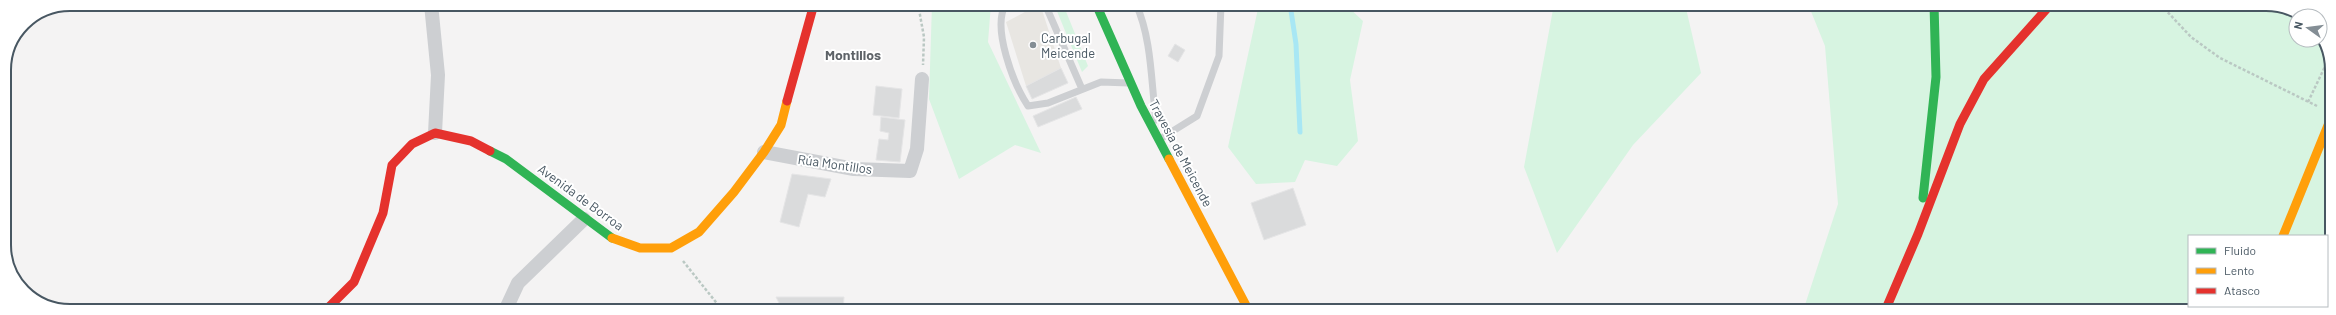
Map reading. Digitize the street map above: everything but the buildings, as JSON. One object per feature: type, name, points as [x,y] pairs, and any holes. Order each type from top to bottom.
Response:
[{"type":"main road","points":[[672,248],[699,232],[734,192],[764,152],[781,125],[796,63],[812,11]]},
{"type":"main road","name":"Travesía de Meicende","points":[[1099,11],[1130,83],[1245,304]]},
{"type":"main road","points":[[1918,234],[1936,94],[1935,11]]},
{"type":"main road","points":[[1888,304],[1918,234],[1960,124],[1984,80],[2045,11]]},
{"type":"main road","name":"Avenida de Borroa","points":[[434,133],[471,141],[506,159],[584,219],[613,239],[640,248],[672,248]]},
{"type":"main road","points":[[334,304],[354,282],[383,213],[392,165],[412,144],[434,133]]},
{"type":"main road","points":[[2283,235],[2325,133]]},
{"type":"main road","points":[[2289,235],[2301,218]]},
{"type":"street","points":[[432,11],[438,75],[434,133]]},
{"type":"street","name":"Rúa Montillos","points":[[764,152],[854,169],[910,171],[917,148],[922,79]]},
{"type":"street","points":[[508,304],[518,282],[584,219]]},
{"type":"lane","points":[[1005,11],[1001,36],[1017,89],[1028,106],[1048,102],[1101,82],[1130,83]]},
{"type":"lane","points":[[1048,11],[1082,89]]},
{"type":"lane","points":[[1139,11],[1148,54],[1159,140],[1197,116],[1219,56],[1221,11]]},
{"type":"path","points":[[919,11],[924,37],[922,79]]},
{"type":"path","points":[[2167,11],[2191,37],[2220,58],[2320,107]]},
{"type":"path","points":[[2308,102],[2325,67]]},
{"type":"path","points":[[672,248],[716,304]]},
{"type":"shaded area","name":"Carbugal Meicende","points":[[1027,11],[1042,11],[1061,68],[1026,86],[1006,22]]},
{"type":"green space","points":[[932,11],[990,11],[988,42],[1041,153],[1015,145],[959,179],[929,99]]},
{"type":"green space","points":[[1057,11],[1066,11],[1088,66],[1082,72]]},
{"type":"green space","points":[[1257,11],[1352,11],[1363,21],[1350,80],[1358,141],[1337,166],[1305,160],[1295,182],[1256,184],[1228,147]]},
{"type":"green space","points":[[1553,11],[1687,11],[1701,73],[1633,145],[1557,253],[1524,167]]},
{"type":"green space","points":[[1811,11],[2266,11],[2288,15],[2288,48],[2321,48],[2325,70],[2325,235],[2188,235],[2188,304],[1805,304],[1838,204],[1825,46]]},
{"type":"waterway","points":[[1291,11],[1296,44],[1300,132]]},
{"type":"traffic: fast","points":[[1099,11],[1141,106],[1169,159]]},
{"type":"traffic: fast","points":[[1923,198],[1936,77],[1934,11]]},
{"type":"traffic: fast","points":[[490,151],[506,159],[612,238]]},
{"type":"traffic: slow","points":[[612,238],[640,248],[671,248],[699,232],[734,192],[764,152],[781,125],[787,101]]},
{"type":"traffic: slow","points":[[2283,235],[2325,133]]},
{"type":"traffic: slow","points":[[1169,159],[1245,304]]},
{"type":"traffic: jam","points":[[787,101],[812,11]]},
{"type":"traffic: jam","points":[[1888,304],[1918,234],[1960,124],[1984,79],[2045,11]]},
{"type":"traffic: jam","points":[[332,304],[354,282],[383,213],[392,165],[412,144],[435,133],[471,141],[490,151]]},
{"type":"place","name":"Carbugal Meicende","points":[[1033,45]]},
{"type":"district","name":"Montillos","points":[[853,54]]}]
